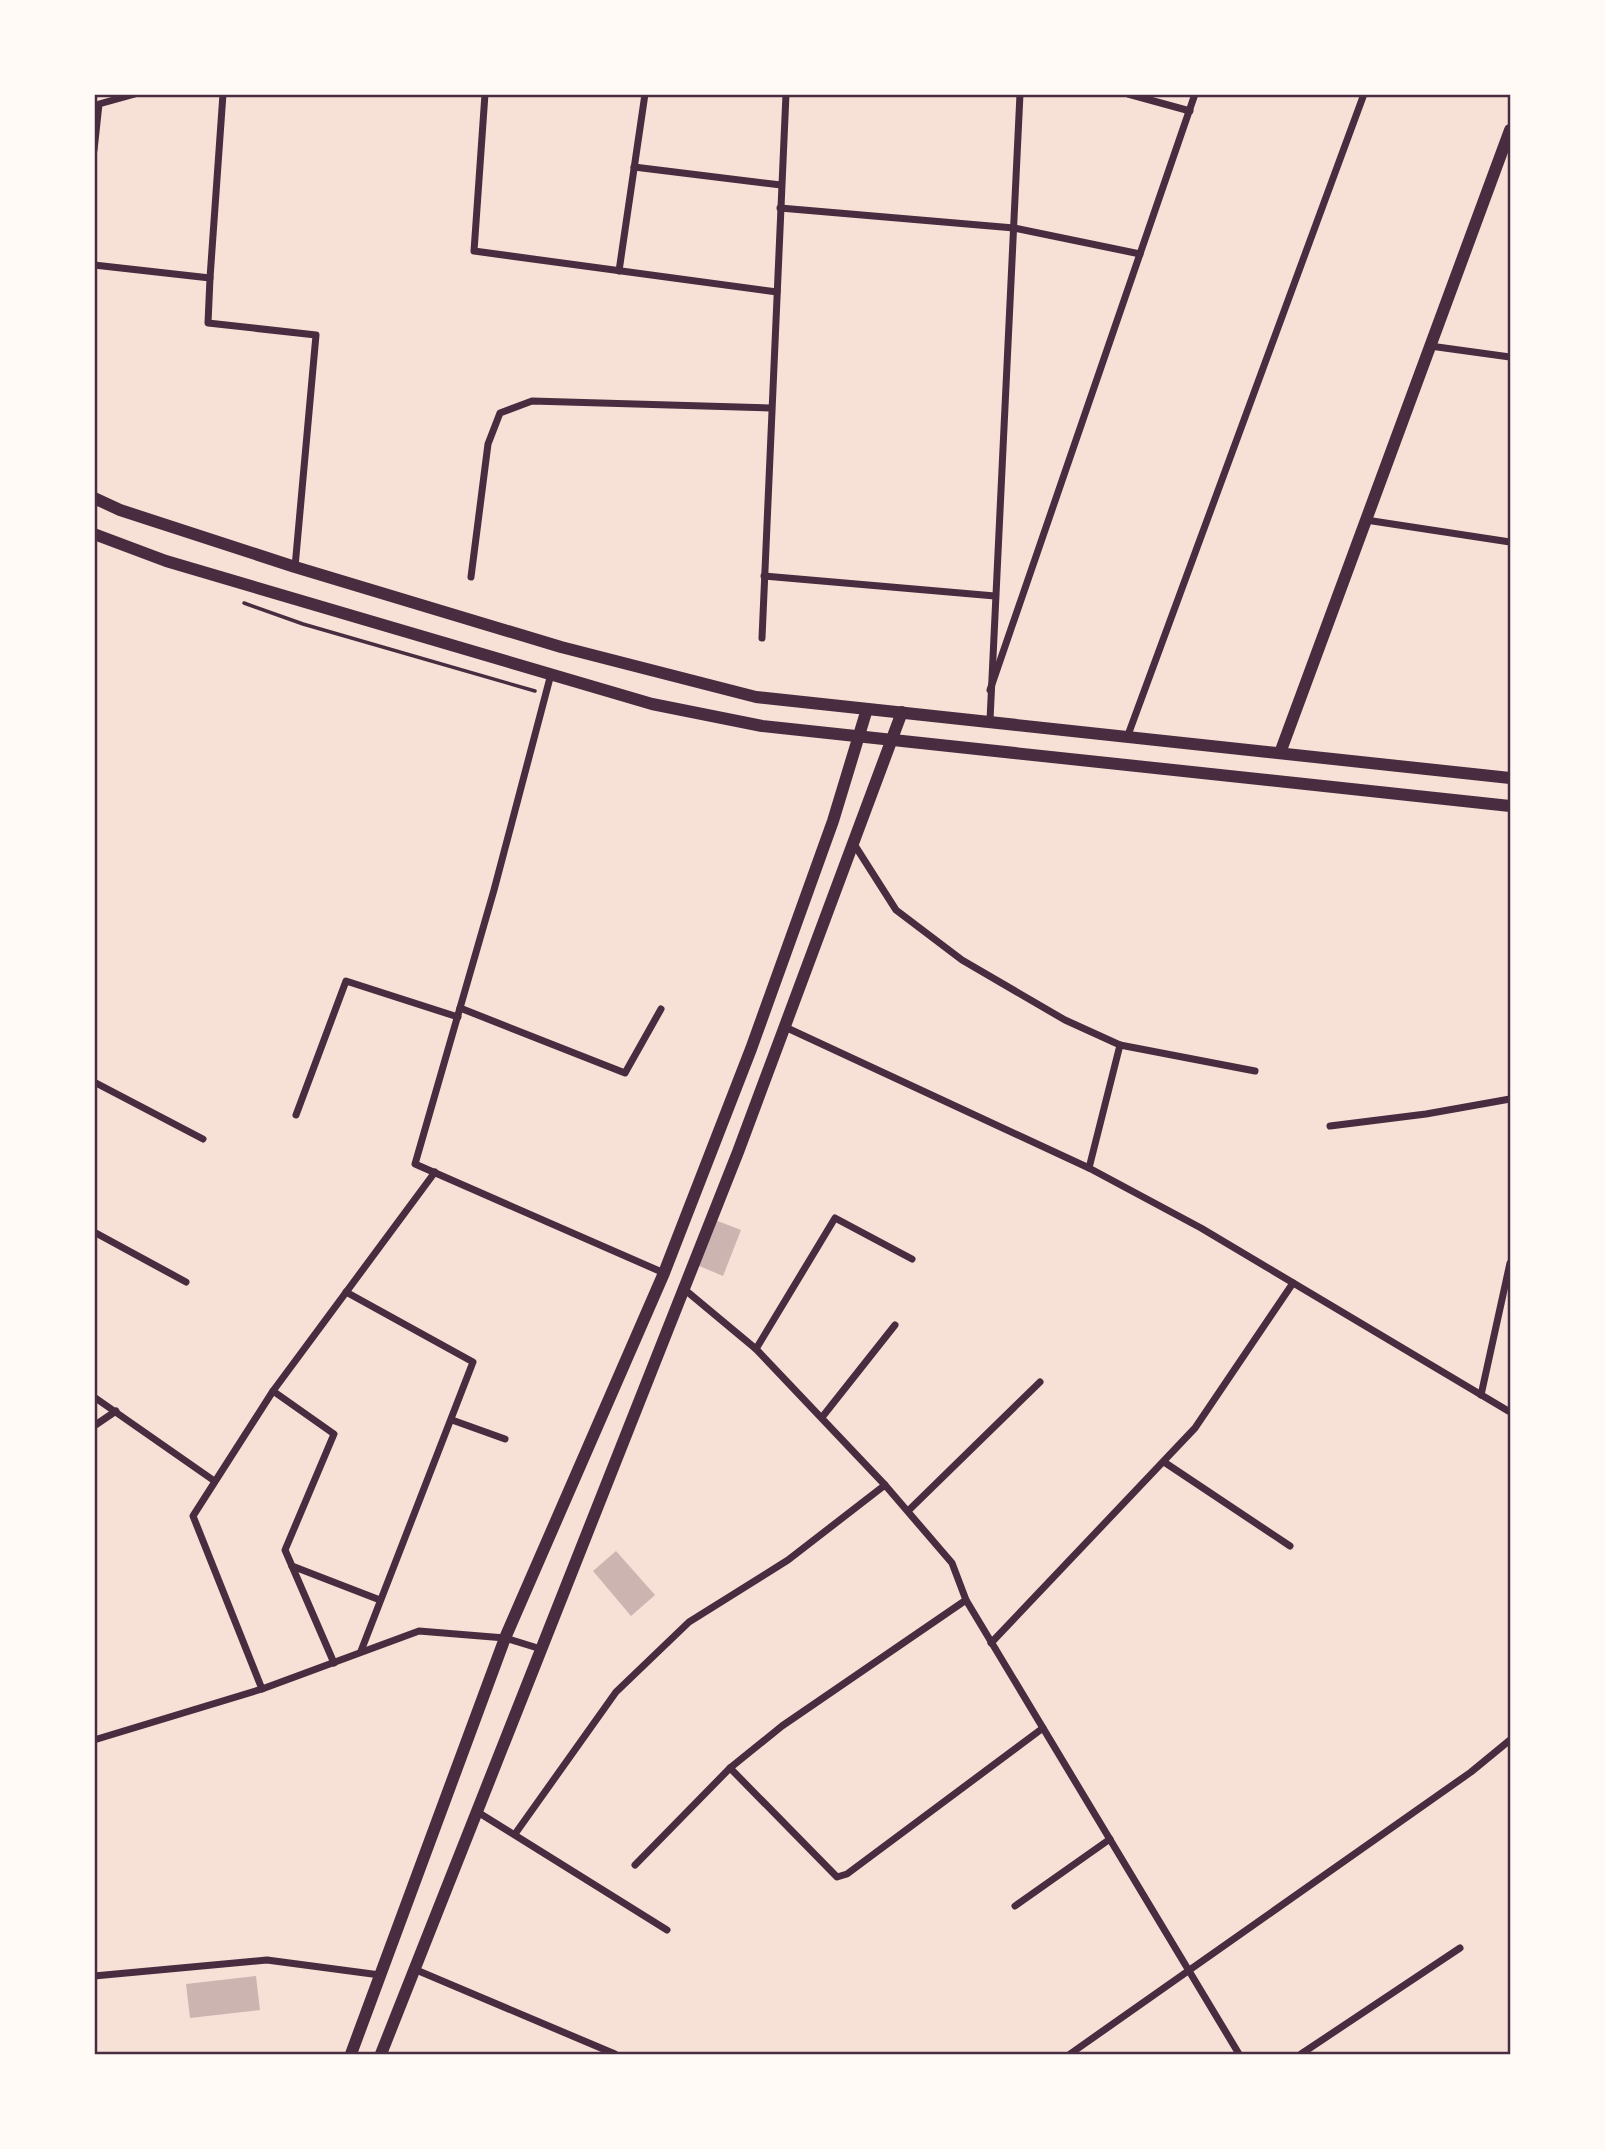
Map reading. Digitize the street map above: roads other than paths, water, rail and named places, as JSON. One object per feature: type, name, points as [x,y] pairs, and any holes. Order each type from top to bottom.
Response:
[{"type":"street","points":[[94,150],[99,104],[135,94]]},
{"type":"street","points":[[223,94],[208,323],[316,335],[295,567]]},
{"type":"street","points":[[485,94],[474,251],[777,292]]},
{"type":"street","points":[[619,271],[645,94]]},
{"type":"street","points":[[762,638],[786,94]]},
{"type":"street","points":[[990,720],[1020,94]]},
{"type":"street","points":[[1128,94],[1190,111]]},
{"type":"street","points":[[990,690],[1195,94]]},
{"type":"street","points":[[1128,735],[1364,94]]},
{"type":"street","points":[[1280,753],[1510,130]]},
{"type":"street","points":[[634,167],[781,185]]},
{"type":"street","points":[[780,208],[1014,228],[1140,254]]},
{"type":"street","points":[[94,265],[210,278]]},
{"type":"street","points":[[1430,346],[1510,357]]},
{"type":"street","points":[[471,577],[488,444],[500,413],[532,401],[771,408]]},
{"type":"street","points":[[94,498],[120,510],[295,567],[689,681],[756,696],[1510,778]]},
{"type":"street","points":[[1366,520],[1510,542]]},
{"type":"street","points":[[94,534],[166,561],[652,704],[762,726],[1510,806]]},
{"type":"street","points":[[764,576],[995,596]]},
{"type":"street","points":[[551,674],[415,1164],[664,1273]]},
{"type":"street","points":[[351,2054],[505,1638],[664,1273],[751,1049],[833,821],[867,709]]},
{"type":"street","points":[[381,2054],[785,1027],[902,712]]},
{"type":"street","points":[[854,844],[896,910],[951,952],[1065,1020],[1120,1045],[1255,1071]]},
{"type":"street","points":[[296,1115],[346,981],[459,1012],[625,1073],[661,1009]]},
{"type":"street","points":[[785,1027],[1089,1168],[1293,1283],[1510,1412]]},
{"type":"street","points":[[1089,1168],[1120,1045]]},
{"type":"street","points":[[94,1082],[203,1139]]},
{"type":"street","points":[[1330,1126],[1426,1114],[1510,1099]]},
{"type":"street","points":[[262,1689],[192,1516],[273,1391],[435,1172]]},
{"type":"street","points":[[757,1349],[835,1218],[912,1259]]},
{"type":"street","points":[[94,1232],[186,1282]]},
{"type":"street","points":[[1481,1395],[1510,1263]]},
{"type":"street","points":[[991,1643],[1195,1428],[1293,1283]]},
{"type":"street","points":[[683,1288],[757,1349],[909,1510],[952,1563],[965,1600],[1239,2054]]},
{"type":"street","points":[[346,1292],[472,1362],[452,1420],[361,1651]]},
{"type":"street","points":[[822,1416],[895,1325]]},
{"type":"street","points":[[909,1510],[1040,1382]]},
{"type":"street","points":[[273,1391],[334,1434],[285,1550],[334,1662]]},
{"type":"street","points":[[94,1397],[213,1480]]},
{"type":"street","points":[[94,1426],[116,1411]]},
{"type":"street","points":[[452,1420],[505,1439]]},
{"type":"street","points":[[1164,1462],[1290,1546]]},
{"type":"street","points":[[515,1834],[616,1692],[689,1622],[788,1560],[885,1485]]},
{"type":"street","points":[[292,1566],[380,1600]]},
{"type":"street","points":[[635,1865],[730,1768],[782,1726],[965,1600]]},
{"type":"street","points":[[94,1740],[262,1689],[419,1632],[505,1638],[541,1649]]},
{"type":"street","points":[[730,1768],[837,1877],[847,1874],[1042,1728]]},
{"type":"street","points":[[1070,2054],[1471,1772],[1510,1740]]},
{"type":"street","points":[[477,1811],[667,1930]]},
{"type":"street","points":[[1015,1906],[1110,1839]]},
{"type":"street","points":[[1301,2054],[1460,1948]]},
{"type":"street","points":[[94,1976],[267,1961],[381,1975]]},
{"type":"street","points":[[414,1969],[615,2054]]}]
